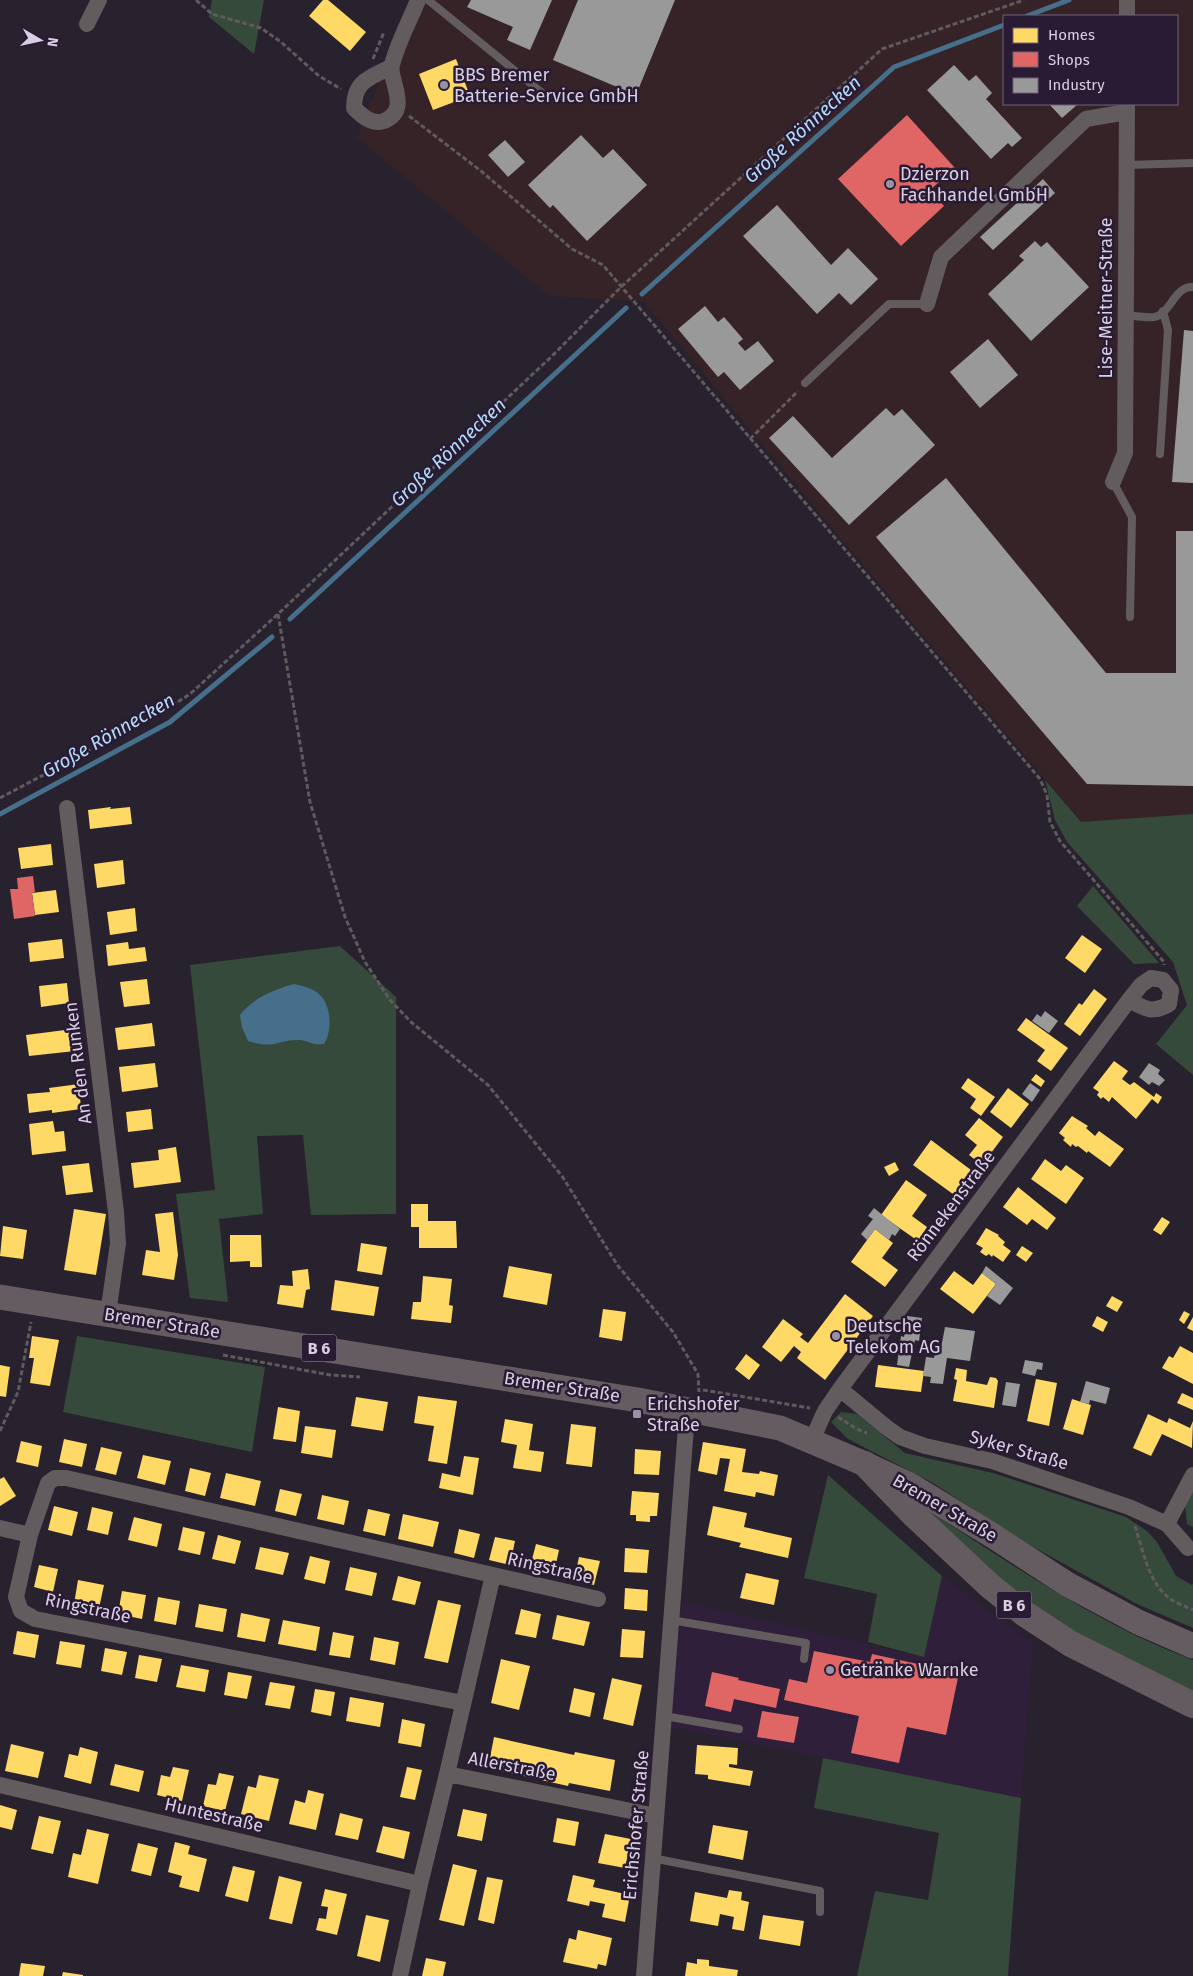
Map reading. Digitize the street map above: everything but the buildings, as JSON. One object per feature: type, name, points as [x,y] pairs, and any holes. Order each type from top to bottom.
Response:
[{"type":"highway","name":"B 6","points":[[865,1464],[913,1514],[983,1580],[1025,1614],[1070,1644],[1193,1705]]},
{"type":"main road","name":"Bremer Straße","points":[[0,1297],[694,1410],[780,1428],[812,1440],[916,1489],[1067,1584],[1138,1622],[1193,1646]]},
{"type":"street","points":[[86,24],[99,0]]},
{"type":"street","points":[[391,67],[360,85],[354,94],[354,108],[363,118],[378,122],[389,119],[397,106],[397,89],[391,67],[418,0]]},
{"type":"street","points":[[1127,0],[1127,15]]},
{"type":"street","name":"Lise-Meitner-Straße","points":[[927,304],[941,257],[1086,119],[1127,108],[1125,453],[1113,482]]},
{"type":"street","name":"An den Runken","points":[[67,808],[116,1212],[118,1243],[108,1314]]},
{"type":"street","name":"Rönnekenstraße","points":[[812,1440],[825,1411],[840,1389],[1129,1000],[1141,985],[1152,978],[1163,980]]},
{"type":"street","points":[[1129,1000],[1144,1008],[1158,1010],[1164,1007],[1169,1004],[1172,990],[1163,980]]},
{"type":"street","name":"Syker Straße","points":[[840,1389],[886,1428],[900,1437],[925,1446],[992,1460],[1129,1507],[1167,1524],[1188,1548]]},
{"type":"street","name":"Erichshofer Straße","points":[[644,1976],[686,1427],[694,1410]]},
{"type":"street","points":[[1167,1524],[1193,1476]]},
{"type":"street","name":"Ringstraße","points":[[463,1703],[35,1619],[21,1611],[16,1598],[30,1535],[48,1483],[55,1478],[66,1478],[598,1599]]},
{"type":"street","points":[[0,1528],[30,1535]]},
{"type":"street","name":"Ringstraße","points":[[447,1774],[493,1575]]},
{"type":"street","name":"Allerstraße","points":[[400,1976],[447,1774],[656,1816]]},
{"type":"street","name":"Huntestraße","points":[[0,1785],[420,1884]]},
{"type":"lane","points":[[428,0],[546,96]]},
{"type":"lane","points":[[1127,165],[1193,164]]},
{"type":"lane","points":[[1126,316],[1155,317],[1163,311],[1178,293],[1193,287]]},
{"type":"lane","points":[[805,383],[889,304],[927,304]]},
{"type":"lane","points":[[1160,454],[1168,330],[1163,311]]},
{"type":"lane","points":[[1113,482],[1132,517],[1130,618]]},
{"type":"lane","points":[[671,1620],[806,1643],[804,1659]]},
{"type":"lane","points":[[664,1716],[739,1729]]},
{"type":"lane","points":[[652,1858],[820,1891],[820,1912]]},
{"type":"path","points":[[196,0],[212,14],[261,28],[281,42],[319,76],[336,88],[354,94]]},
{"type":"path","points":[[0,798],[162,712],[190,694],[278,614],[552,356],[620,287],[882,50],[1024,0]]},
{"type":"path","points":[[397,106],[481,171],[572,249],[603,265],[1040,779],[1047,795],[1050,822],[1060,841],[1164,962],[1163,980]]},
{"type":"path","points":[[750,439],[805,383]]},
{"type":"path","points":[[278,614],[310,802],[345,917],[365,962],[390,1000],[411,1022],[488,1085],[562,1176],[618,1266],[673,1332],[698,1374],[699,1399],[694,1410]]},
{"type":"path","points":[[0,1431],[18,1392],[35,1302]]},
{"type":"path","points":[[1129,1507],[1147,1563],[1158,1586],[1169,1598],[1193,1610]]},
{"type":"shaded area","points":[[412,0],[1193,0],[1193,814],[1081,822],[842,540],[644,302],[549,296],[357,138]]},
{"type":"shaded area","points":[[942,1576],[1033,1644],[1021,1798],[671,1727],[682,1601],[924,1657]]},
{"type":"green space","points":[[212,0],[264,0],[254,54],[209,17]]},
{"type":"green space","points":[[1045,780],[1081,822],[1193,814],[1193,1075],[1156,1044],[1187,1005],[1173,962],[1067,842],[1055,820]]},
{"type":"green space","points":[[1093,886],[1159,963],[1134,964],[1077,906]]},
{"type":"green space","points":[[340,946],[396,997],[396,1214],[311,1215],[303,1135],[257,1136],[263,1214],[219,1219],[228,1302],[190,1298],[176,1194],[215,1190],[190,965]]},
{"type":"green space","points":[[77,1336],[265,1367],[252,1452],[63,1412]]},
{"type":"green space","points":[[841,1412],[857,1414],[905,1453],[993,1473],[1126,1517],[1147,1531],[1157,1542],[1176,1576],[1193,1584],[1193,1628],[1137,1604],[1026,1543],[933,1483],[848,1439],[831,1422]]},
{"type":"green space","points":[[828,1475],[942,1576],[924,1657],[868,1642],[877,1594],[804,1578]]},
{"type":"green space","points":[[1193,1491],[1193,1527],[1187,1524],[1185,1506]]},
{"type":"green space","points":[[918,1504],[1086,1610],[1157,1646],[1193,1660],[1193,1696],[1137,1671],[1005,1587]]},
{"type":"green space","points":[[823,1758],[1021,1798],[1008,1976],[857,1976],[875,1891],[928,1900],[939,1833],[814,1808]]},
{"type":"water","points":[[294,984],[308,988],[320,995],[327,1006],[330,1019],[327,1039],[324,1044],[300,1040],[270,1044],[257,1044],[248,1041],[242,1027],[240,1015],[264,995]]},
{"type":"waterway","name":"Große Rönnecken","points":[[1030,15],[1069,0]]},
{"type":"waterway","name":"Große Rönnecken","points":[[642,294],[894,67],[1003,25]]},
{"type":"waterway","name":"Große Rönnecken","points":[[290,619],[626,308]]},
{"type":"waterway","name":"Große Rönnecken","points":[[0,814],[170,722],[272,637]]},
{"type":"place","name":"BBS Bremer Batterie-Service GmbH","points":[[444,85]]},
{"type":"place","name":"Dzierzon Fachhandel GmbH","points":[[890,184]]},
{"type":"place","name":"Deutsche Telekom AG","points":[[836,1336]]},
{"type":"place","name":"Erichshofer Straße","points":[[637,1414]]},
{"type":"place","name":"Getränke Warnke","points":[[830,1670]]}]
